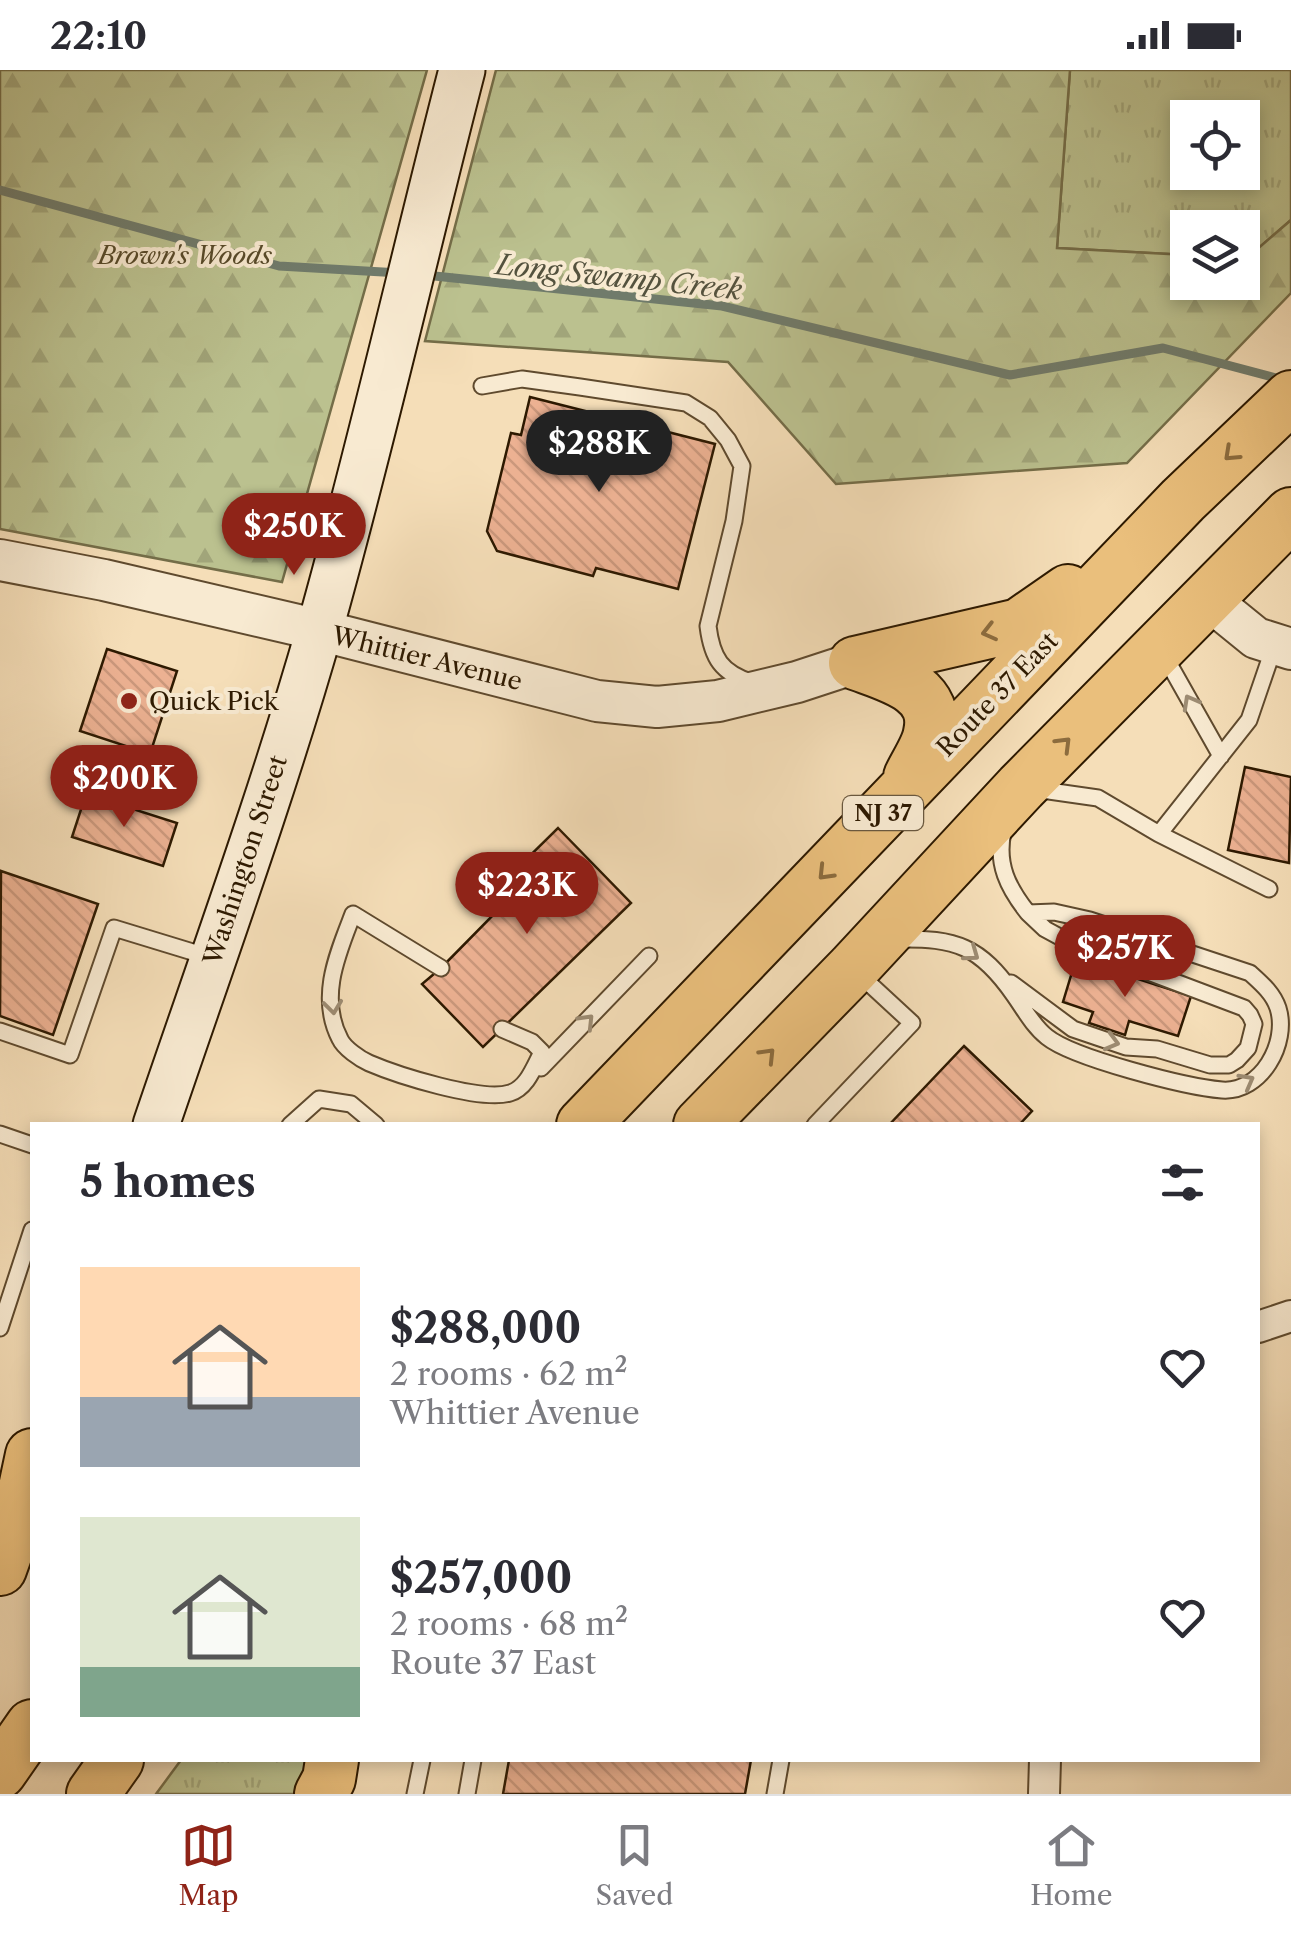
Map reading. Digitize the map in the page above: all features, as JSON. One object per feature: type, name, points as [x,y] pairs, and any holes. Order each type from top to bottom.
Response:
[{"type":"highway","name":"Route 37 East","points":[[586,1122],[1182,500],[1285,403]]},
{"type":"highway","points":[[854,663],[1019,625],[1182,500]]},
{"type":"highway","points":[[714,1121],[1021,787],[1291,514]]},
{"type":"highway","points":[[854,663],[917,690],[929,708],[930,732],[901,794]]},
{"type":"highway","points":[[0,1569],[26,1510],[30,1474]]},
{"type":"highway","points":[[0,1772],[30,1729]]},
{"type":"highway","points":[[93,1794],[116,1762]]},
{"type":"highway","points":[[322,1794],[332,1762]]},
{"type":"main road","name":"Washington Street","points":[[157,1122],[244,871],[319,630],[462,70]]},
{"type":"street","name":"Whittier Avenue","points":[[0,560],[319,630],[597,702],[657,708],[718,701],[854,663]]},
{"type":"street","points":[[1208,599],[1256,638],[1283,647]]},
{"type":"street","points":[[1260,1326],[1291,1316]]},
{"type":"street","points":[[1044,1794],[1045,1762]]},
{"type":"lane","points":[[482,386],[522,379],[580,386],[686,403],[710,418],[742,466],[734,521],[708,626],[713,656],[736,678],[771,688]]},
{"type":"lane","points":[[1160,834],[1249,720],[1283,647]]},
{"type":"lane","points":[[1160,648],[1220,756]]},
{"type":"lane","points":[[818,1122],[912,1023],[866,954],[934,938],[962,944],[1074,1029],[1097,1039],[1126,1047],[1157,1049],[1210,1065],[1229,1065],[1248,1048],[1254,1024],[1244,1008],[1069,942],[1045,929],[1028,913],[1013,895],[999,853],[1006,819],[1021,787],[1098,798],[1270,889]]},
{"type":"lane","points":[[1000,974],[1049,1039],[1064,1048],[1134,1070],[1226,1091],[1255,1080],[1277,1048],[1279,1010],[1270,991],[1250,973],[1090,920],[1054,912],[1028,913]]},
{"type":"lane","points":[[441,968],[353,914],[332,969],[330,1006],[340,1042],[366,1062],[486,1095],[513,1093],[524,1085],[649,956]]},
{"type":"lane","points":[[0,1031],[70,1055],[114,928],[213,958]]},
{"type":"lane","points":[[502,1029],[532,1042],[542,1052],[524,1085]]},
{"type":"lane","points":[[293,1122],[319,1099],[351,1104],[372,1122]]},
{"type":"lane","points":[[0,1134],[30,1144]]},
{"type":"lane","points":[[0,1328],[30,1236]]},
{"type":"lane","points":[[414,1794],[422,1762]]},
{"type":"lane","points":[[467,1794],[473,1762]]},
{"type":"lane","points":[[775,1794],[781,1762]]},
{"type":"green space","name":"Brown's Woods","points":[[0,70],[427,70],[282,582],[0,529]]},
{"type":"green space","points":[[496,70],[1070,70],[1057,248],[1170,254],[1170,300],[1260,300],[1260,247],[1291,220],[1291,293],[1127,463],[836,484],[728,362],[425,341]]},
{"type":"green space","points":[[1070,70],[1291,70],[1291,220],[1260,247],[1260,210],[1170,210],[1170,254],[1057,248]]},
{"type":"green space","points":[[180,1762],[307,1762],[295,1794],[156,1794]]},
{"type":"building","points":[[530,397],[715,444],[678,589],[596,568],[593,576],[497,551],[487,531],[511,433],[521,435]]},
{"type":"building","name":"Quick Pick","points":[[107,649],[177,671],[150,754],[80,731]]},
{"type":"building","points":[[1245,767],[1291,777],[1289,863],[1228,850]]},
{"type":"building","points":[[86,794],[177,823],[163,866],[72,837]]},
{"type":"building","points":[[558,828],[631,903],[483,1047],[422,984],[505,903],[494,891]]},
{"type":"building","points":[[1,871],[98,904],[53,1035],[0,1016]]},
{"type":"building","points":[[1076,959],[1191,996],[1178,1036],[1129,1021],[1125,1035],[1089,1023],[1093,1012],[1063,1002]]},
{"type":"building","points":[[964,1046],[1032,1111],[1022,1122],[892,1122]]},
{"type":"building","points":[[509,1762],[751,1762],[745,1794],[503,1794]]},
{"type":"waterway","name":"Long Swamp Creek","points":[[0,190],[279,266],[400,273]]},
{"type":"waterway","name":"Long Swamp Creek","points":[[425,275],[722,306],[1010,375],[1163,348],[1284,380]]},
{"type":"place","name":"Quick Pick","points":[[129,701]]}]
